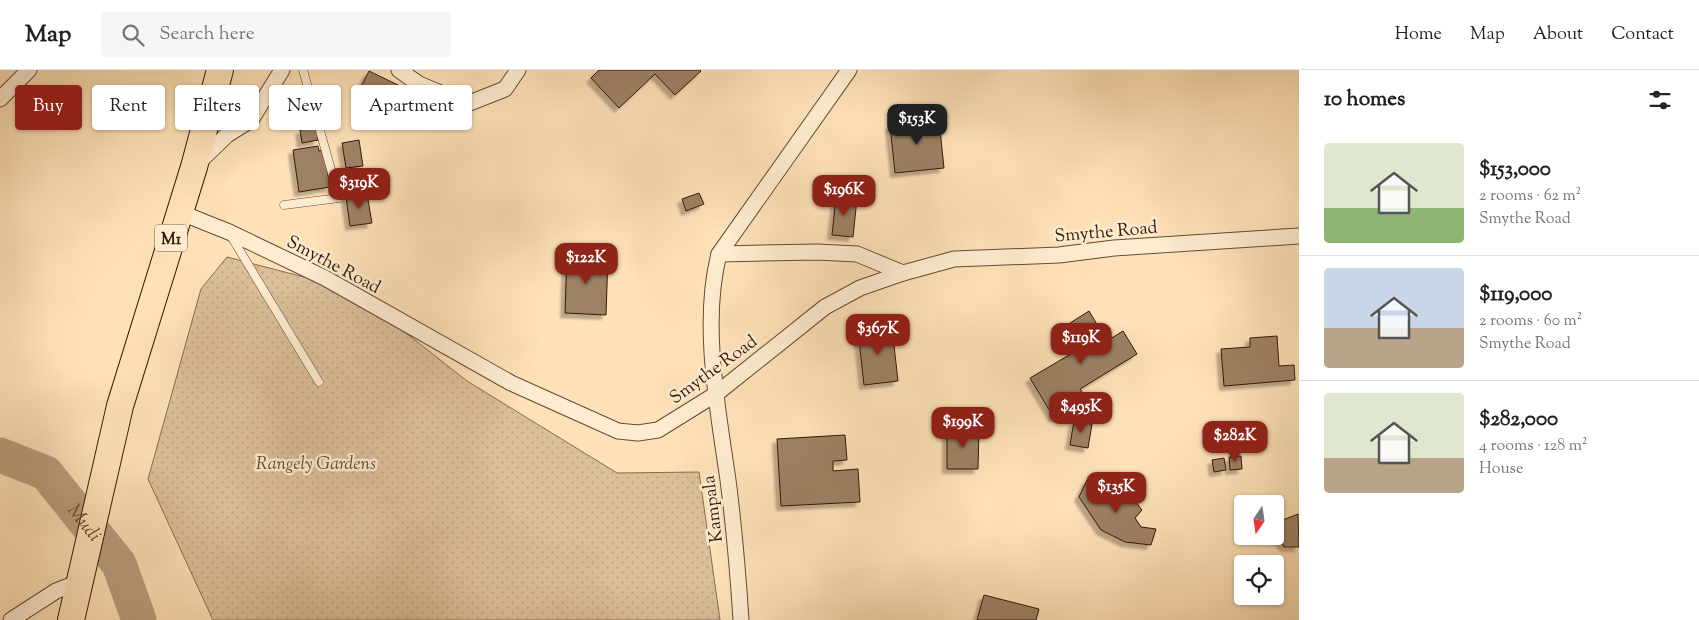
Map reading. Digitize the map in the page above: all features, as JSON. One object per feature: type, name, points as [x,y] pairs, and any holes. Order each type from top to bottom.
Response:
[{"type":"highway","name":"M1","points":[[70,620],[120,406],[194,167],[220,70]]},
{"type":"street","points":[[0,99],[29,70]]},
{"type":"street","points":[[194,167],[227,135],[251,120],[282,70]]},
{"type":"street","points":[[399,70],[419,84],[467,104],[505,89],[518,70]]},
{"type":"street","points":[[719,254],[849,70]]},
{"type":"street","name":"Smythe Road","points":[[179,212],[229,232],[325,278],[511,383],[618,431],[638,433],[658,430],[716,394],[825,307],[860,288],[903,273],[954,259],[1059,255],[1114,248],[1299,236]]},
{"type":"street","points":[[719,254],[808,252],[857,254],[903,273]]},
{"type":"street","name":"Kampala","points":[[719,254],[713,277],[711,301],[716,394],[731,502],[741,620]]},
{"type":"street","points":[[11,620],[56,591],[79,582]]},
{"type":"lane","points":[[284,205],[339,198],[303,70]]},
{"type":"lane","points":[[229,232],[319,382]]},
{"type":"green space","name":"Rangely Gardens","points":[[227,257],[350,289],[467,381],[617,473],[699,472],[720,620],[213,620],[148,479],[201,289]]},
{"type":"building","points":[[599,70],[701,71],[675,95],[655,74],[619,108],[591,78]]},
{"type":"building","points":[[369,71],[398,85],[362,85]]},
{"type":"building","points":[[939,120],[944,168],[895,173],[890,125]]},
{"type":"building","points":[[300,130],[317,130],[318,140],[302,143]]},
{"type":"building","points":[[359,140],[363,166],[346,168],[342,143]]},
{"type":"building","points":[[318,146],[319,151],[324,150],[330,187],[299,192],[293,150]]},
{"type":"building","points":[[364,171],[364,193],[351,195],[349,184],[345,185],[343,174]]},
{"type":"building","points":[[699,193],[704,204],[686,211],[682,199]]},
{"type":"building","points":[[367,194],[372,223],[350,226],[346,197]]},
{"type":"building","points":[[836,197],[857,199],[853,237],[832,235]]},
{"type":"building","points":[[567,254],[608,256],[606,315],[565,313]]},
{"type":"building","points":[[1089,311],[1107,341],[1123,331],[1137,354],[1080,389],[1086,399],[1054,418],[1030,378],[1081,348],[1067,325]]},
{"type":"building","points":[[892,328],[898,381],[864,385],[858,331]]},
{"type":"building","points":[[1277,336],[1279,366],[1294,365],[1295,380],[1224,386],[1221,349],[1250,347],[1250,338]]},
{"type":"building","points":[[1074,421],[1092,424],[1088,448],[1070,445]]},
{"type":"building","points":[[947,429],[979,429],[978,469],[947,469]]},
{"type":"building","points":[[845,435],[847,460],[833,461],[833,471],[858,469],[860,502],[781,506],[777,439]]},
{"type":"building","points":[[1241,456],[1242,469],[1230,470],[1229,457]]},
{"type":"building","points":[[1224,458],[1226,470],[1214,472],[1212,460]]},
{"type":"building","points":[[1096,479],[1100,494],[1127,491],[1142,510],[1135,518],[1141,527],[1156,529],[1151,545],[1125,542],[1101,530],[1079,497],[1087,480]]},
{"type":"building","points":[[1298,514],[1299,547],[1284,547],[1284,519]]},
{"type":"building","points":[[984,595],[1039,609],[1036,620],[977,620]]},
{"type":"waterway","name":"Mudi","points":[[0,455],[46,473],[119,564],[139,620]]}]
